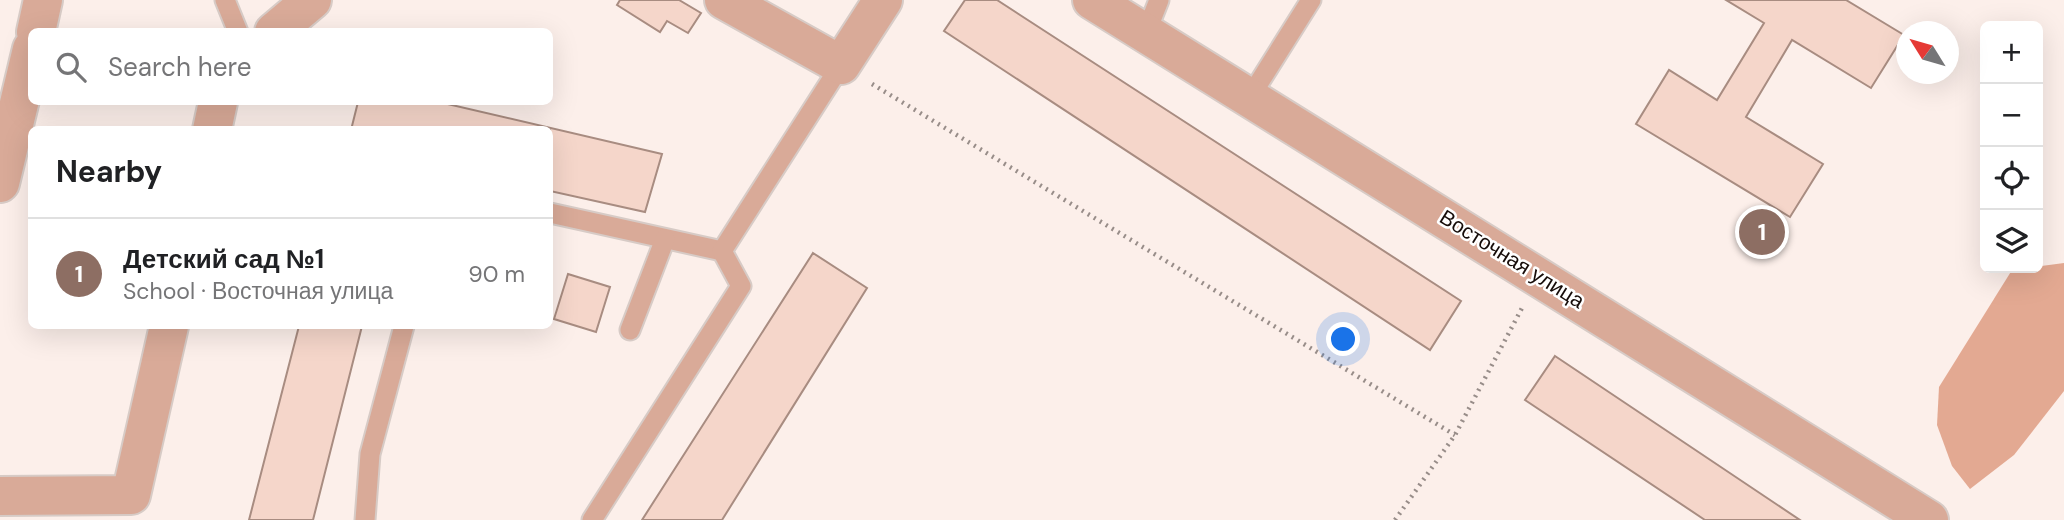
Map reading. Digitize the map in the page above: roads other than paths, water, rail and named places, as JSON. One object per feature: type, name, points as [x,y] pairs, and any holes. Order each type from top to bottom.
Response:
[{"type":"street","points":[[37,28],[43,0]]},
{"type":"street","points":[[279,28],[312,0]]},
{"type":"street","points":[[724,0],[841,65],[883,0]]},
{"type":"street","name":"Восточная улица","points":[[1092,0],[1152,17],[1250,97],[1929,520]]},
{"type":"street","points":[[0,183],[28,66]]},
{"type":"street","points":[[213,126],[217,105]]},
{"type":"street","points":[[0,496],[131,495],[168,329]]},
{"type":"lane","points":[[225,0],[236,28]]},
{"type":"lane","points":[[1250,97],[1311,0]]},
{"type":"lane","points":[[722,251],[841,65]]},
{"type":"lane","points":[[553,214],[722,251],[741,286],[592,520]]},
{"type":"lane","points":[[630,330],[665,239]]},
{"type":"lane","points":[[365,520],[370,454],[403,329]]},
{"type":"place","name":"Детский сад №1","points":[[1762,232]]}]
